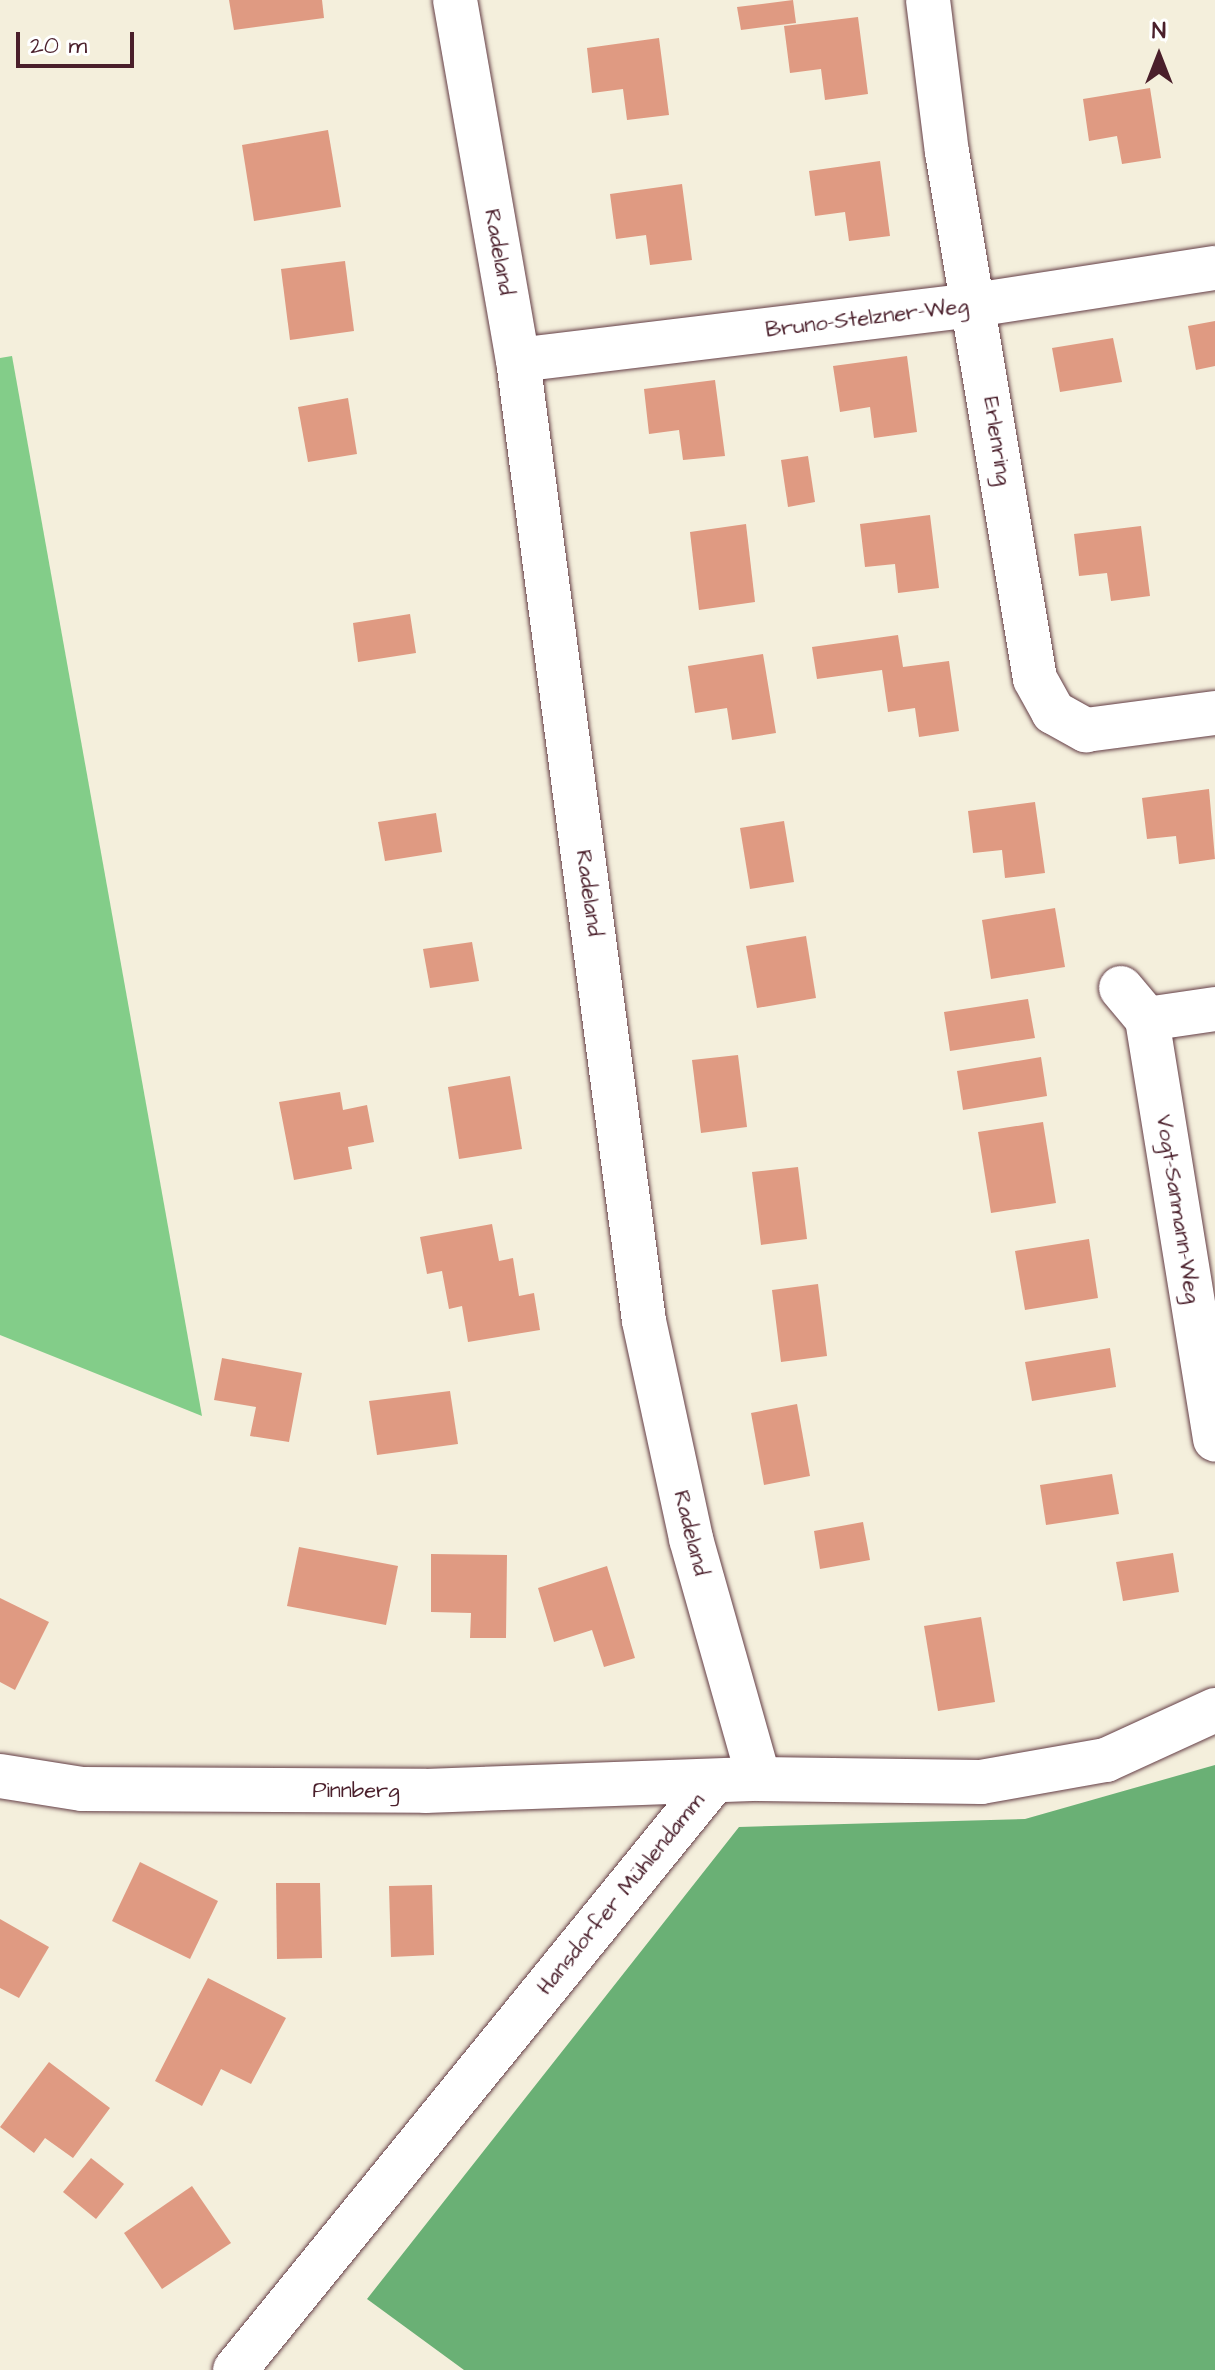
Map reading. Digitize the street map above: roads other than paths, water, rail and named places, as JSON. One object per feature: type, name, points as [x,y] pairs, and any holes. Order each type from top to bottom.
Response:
[{"type":"street","name":"Radeland","points":[[455,0],[518,360],[644,1321],[691,1539],[759,1779]]},
{"type":"street","name":"Erlenring","points":[[928,0],[947,152],[975,305],[1035,679],[1053,712],[1086,730],[1215,713]]},
{"type":"street","name":"Bruno-Stelzner-Weg","points":[[518,360],[975,305],[1215,268]]},
{"type":"street","name":"Vogt-Sanmann-Weg","points":[[1215,1009],[1134,1004],[1215,1440]]},
{"type":"street","name":"Hansdorfer Mühlendamm","points":[[235,2370],[713,1782],[759,1779],[981,1782],[1106,1760],[1215,1710]]},
{"type":"street","name":"Pinnberg","points":[[0,1776],[97,1790],[425,1791],[713,1782]]}]
